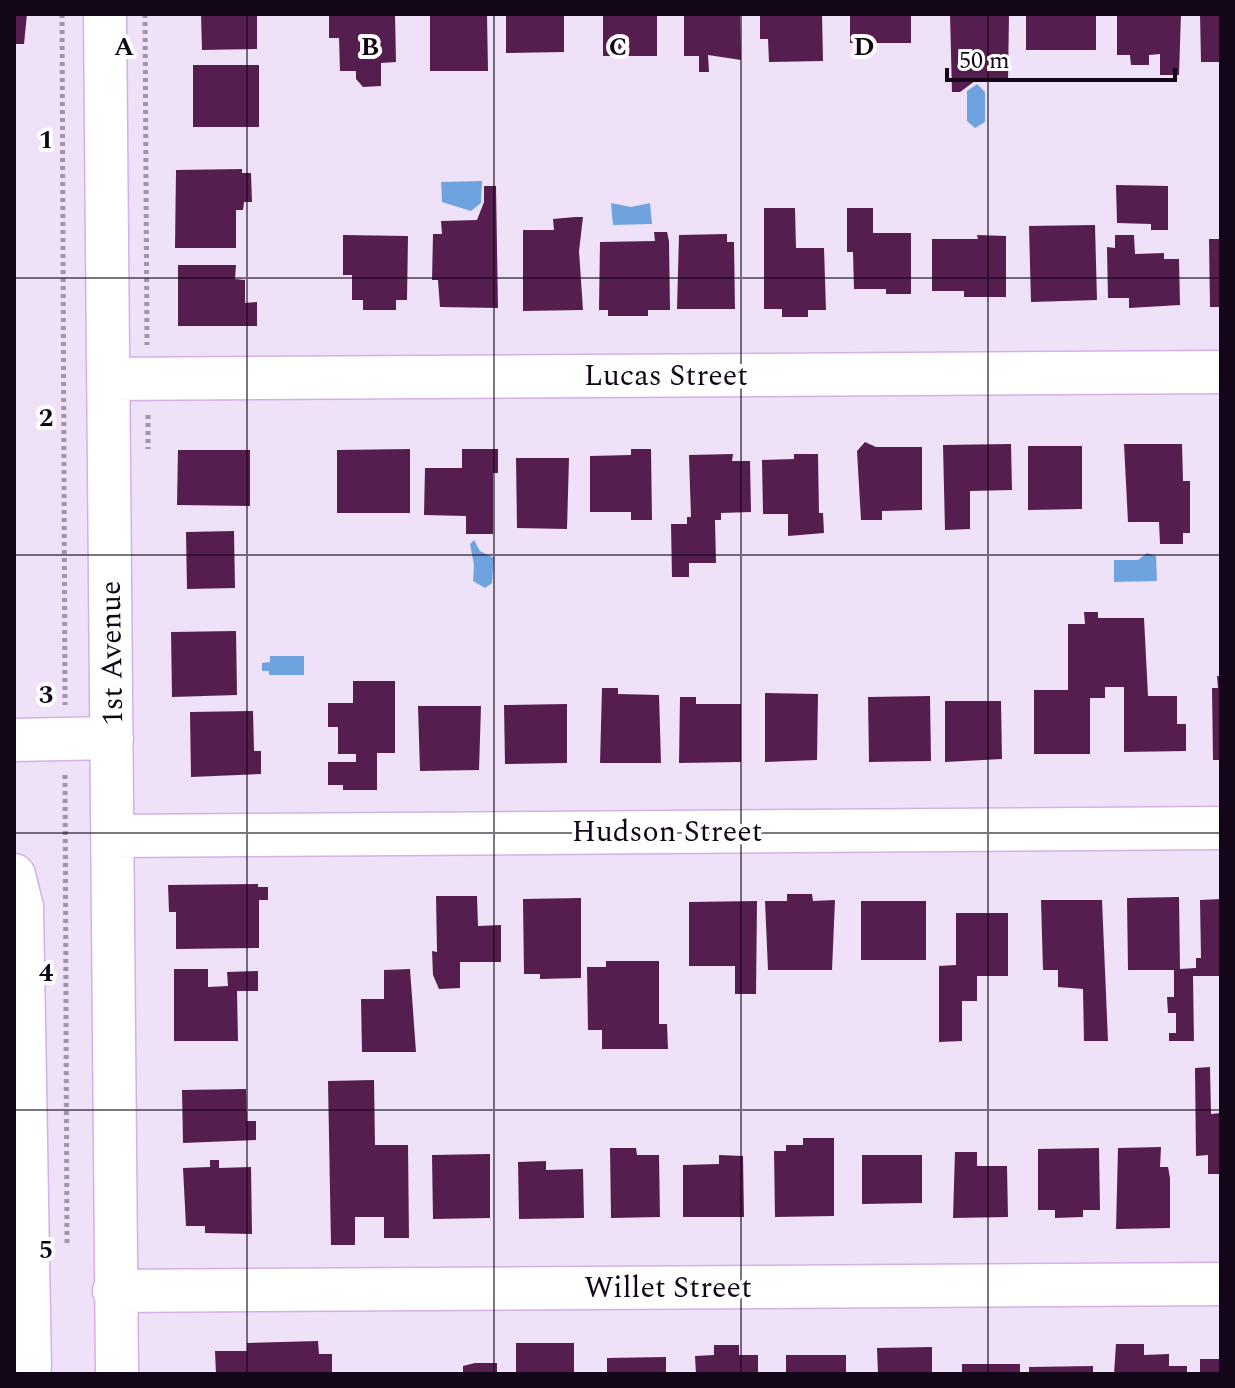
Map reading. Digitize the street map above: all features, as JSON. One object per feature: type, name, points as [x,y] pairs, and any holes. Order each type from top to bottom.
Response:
[{"type":"street","name":"1st Avenue","points":[[105,14],[115,1372]]},
{"type":"street","name":"Lucas Street","points":[[110,379],[1221,372]]},
{"type":"street","points":[[14,740],[112,738]]},
{"type":"street","name":"Hudson Street","points":[[112,836],[1221,828]]},
{"type":"street","points":[[14,875],[22,907],[30,1374]]},
{"type":"street","name":"Willet Street","points":[[114,1291],[1221,1284]]},
{"type":"path","points":[[62,14],[67,1252]]},
{"type":"water","points":[[977,84],[985,92],[985,122],[975,128],[967,121],[967,91]]},
{"type":"water","points":[[482,181],[481,203],[471,211],[442,202],[441,182]]},
{"type":"water","points":[[611,203],[631,207],[650,203],[652,224],[613,225]]},
{"type":"water","points":[[474,540],[480,551],[494,558],[492,583],[485,588],[473,581],[470,544]]},
{"type":"water","points":[[1147,553],[1156,556],[1157,581],[1114,582],[1114,560],[1138,560]]},
{"type":"water","points":[[270,656],[304,656],[304,675],[269,675],[269,671],[262,671],[262,663],[270,662]]},
{"type":"building","points":[[14,14],[27,14],[24,44],[14,44]]},
{"type":"building","points":[[201,14],[257,14],[257,49],[202,50]]},
{"type":"building","points":[[329,14],[395,14],[396,62],[381,63],[381,86],[363,87],[356,79],[356,71],[340,71],[339,38],[329,38]]},
{"type":"building","points":[[430,14],[487,14],[488,71],[430,71]]},
{"type":"building","points":[[506,14],[564,14],[564,52],[506,53]]},
{"type":"building","points":[[603,14],[657,14],[657,56],[603,56]]},
{"type":"building","points":[[684,14],[740,14],[741,60],[708,55],[709,72],[699,72],[699,56],[684,56]]},
{"type":"building","points":[[760,14],[822,14],[823,61],[769,62],[768,39],[760,39]]},
{"type":"building","points":[[850,14],[911,14],[911,43],[850,43]]},
{"type":"building","points":[[950,14],[1009,14],[1008,81],[975,81],[960,92],[952,92]]},
{"type":"building","points":[[1026,14],[1096,14],[1096,50],[1026,50]]},
{"type":"building","points":[[1117,14],[1181,14],[1179,75],[1160,75],[1160,54],[1149,55],[1149,65],[1131,65],[1130,55],[1117,55]]},
{"type":"building","points":[[1200,14],[1221,14],[1221,62],[1201,62]]},
{"type":"building","points":[[193,65],[259,65],[259,127],[193,127]]},
{"type":"building","points":[[242,169],[242,173],[251,173],[252,202],[244,202],[243,210],[236,210],[236,248],[175,248],[176,170]]},
{"type":"building","points":[[1116,185],[1168,186],[1168,230],[1151,230],[1151,224],[1117,223]]},
{"type":"building","points":[[484,186],[496,186],[498,308],[440,307],[438,280],[432,280],[433,234],[442,234],[441,221],[477,220],[484,202]]},
{"type":"building","points":[[764,208],[795,208],[796,248],[824,248],[826,310],[808,310],[808,317],[782,317],[782,309],[764,309]]},
{"type":"building","points":[[847,208],[873,208],[873,233],[911,233],[911,294],[886,294],[886,289],[854,289],[853,252],[847,252]]},
{"type":"building","points":[[583,217],[579,251],[583,310],[523,311],[523,230],[554,230],[553,219]]},
{"type":"building","points":[[1095,225],[1097,300],[1031,302],[1029,226]]},
{"type":"building","points":[[654,232],[667,232],[669,241],[670,310],[648,310],[648,316],[608,316],[608,310],[599,310],[600,242],[655,241]]},
{"type":"building","points":[[727,234],[727,242],[734,242],[735,309],[677,309],[679,235]]},
{"type":"building","points":[[343,235],[408,236],[407,300],[396,300],[396,310],[363,310],[363,300],[352,300],[352,275],[343,275]]},
{"type":"building","points":[[977,235],[1006,236],[1006,297],[964,297],[964,291],[932,291],[932,239],[978,239]]},
{"type":"building","points":[[1115,235],[1134,235],[1135,254],[1164,253],[1164,259],[1179,259],[1180,305],[1129,308],[1129,298],[1108,298],[1107,247],[1115,248]]},
{"type":"building","points":[[1209,239],[1221,239],[1221,307],[1210,307]]},
{"type":"building","points":[[178,265],[236,265],[235,279],[245,280],[245,303],[257,302],[257,326],[178,326]]},
{"type":"building","points":[[865,442],[876,447],[922,447],[922,510],[882,511],[882,520],[861,520],[857,451]]},
{"type":"building","points":[[1011,444],[1012,490],[970,491],[970,529],[945,530],[943,445]]},
{"type":"building","points":[[1124,444],[1182,444],[1183,481],[1190,481],[1190,533],[1183,533],[1183,544],[1160,544],[1159,522],[1128,522]]},
{"type":"building","points":[[1028,446],[1082,446],[1082,509],[1028,510]]},
{"type":"building","points":[[410,449],[410,513],[337,513],[337,450]]},
{"type":"building","points":[[462,449],[498,449],[498,473],[493,473],[493,534],[466,534],[466,516],[424,515],[425,468],[462,468]]},
{"type":"building","points":[[631,449],[651,449],[652,520],[631,520],[631,512],[590,512],[590,456],[631,455]]},
{"type":"building","points":[[178,450],[250,450],[250,506],[177,505]]},
{"type":"building","points":[[733,454],[732,461],[750,461],[751,512],[721,513],[721,520],[715,520],[716,563],[689,563],[689,577],[672,577],[671,524],[687,524],[687,517],[691,517],[689,455]]},
{"type":"building","points":[[794,454],[818,454],[819,513],[823,513],[824,533],[788,536],[788,514],[763,514],[762,460],[794,459]]},
{"type":"building","points":[[516,458],[569,458],[567,529],[517,528]]},
{"type":"building","points":[[234,531],[235,588],[187,589],[186,532]]},
{"type":"building","points":[[1084,612],[1098,612],[1098,618],[1144,618],[1148,696],[1177,696],[1177,724],[1186,724],[1186,751],[1124,752],[1124,687],[1105,687],[1105,698],[1090,698],[1090,754],[1034,754],[1034,690],[1068,690],[1068,624],[1085,624]]},
{"type":"building","points":[[236,631],[237,695],[172,697],[171,632]]},
{"type":"building","points":[[1217,676],[1221,676],[1221,760],[1213,760],[1212,688],[1218,688]]},
{"type":"building","points":[[353,681],[395,681],[395,753],[377,753],[377,790],[343,790],[343,785],[328,785],[328,762],[356,762],[356,754],[338,754],[338,727],[328,727],[328,703],[353,703]]},
{"type":"building","points":[[602,688],[618,688],[618,694],[659,695],[661,763],[600,763]]},
{"type":"building","points":[[765,693],[818,694],[817,760],[765,762]]},
{"type":"building","points":[[930,696],[931,761],[869,762],[868,697]]},
{"type":"building","points":[[680,697],[696,697],[696,704],[741,704],[741,762],[679,763]]},
{"type":"building","points":[[945,701],[1001,701],[1002,759],[945,762]]},
{"type":"building","points":[[567,704],[567,763],[505,764],[504,705]]},
{"type":"building","points":[[418,706],[481,706],[479,770],[420,771]]},
{"type":"building","points":[[253,711],[254,751],[261,751],[261,774],[191,777],[190,712]]},
{"type":"building","points":[[258,884],[258,887],[268,887],[268,900],[259,900],[259,948],[176,949],[176,912],[169,912],[168,885]]},
{"type":"building","points":[[787,894],[812,894],[813,901],[835,900],[832,970],[768,970],[765,901],[787,901]]},
{"type":"building","points":[[436,896],[477,896],[478,926],[501,925],[501,962],[460,962],[460,988],[439,989],[433,975],[432,951],[437,952]]},
{"type":"building","points":[[1179,897],[1180,969],[1196,968],[1196,958],[1201,958],[1200,900],[1221,899],[1221,976],[1193,976],[1194,1041],[1169,1041],[1169,1033],[1176,1033],[1176,1013],[1168,1013],[1167,997],[1174,997],[1174,970],[1128,970],[1127,898]]},
{"type":"building","points":[[581,898],[581,978],[540,979],[540,974],[524,974],[523,899]]},
{"type":"building","points":[[1041,900],[1102,900],[1108,1041],[1084,1041],[1083,989],[1058,987],[1058,970],[1043,970]]},
{"type":"building","points":[[757,901],[756,994],[735,994],[735,966],[689,966],[689,902]]},
{"type":"building","points":[[861,901],[926,901],[926,960],[861,960]]},
{"type":"building","points":[[956,913],[1008,913],[1008,976],[977,976],[977,1001],[962,1001],[962,1041],[939,1042],[939,966],[956,965]]},
{"type":"building","points":[[606,961],[659,961],[659,1024],[667,1024],[668,1049],[602,1049],[602,1030],[588,1030],[587,967],[606,967]]},
{"type":"building","points":[[174,969],[208,969],[208,987],[228,986],[227,972],[258,971],[258,991],[237,991],[238,1041],[174,1041]]},
{"type":"building","points":[[410,969],[416,1052],[362,1052],[361,999],[384,999],[384,970]]},
{"type":"building","points":[[1210,1067],[1211,1114],[1221,1113],[1221,1174],[1208,1174],[1208,1155],[1196,1156],[1195,1068]]},
{"type":"building","points":[[374,1080],[375,1145],[408,1145],[409,1238],[384,1238],[384,1217],[355,1217],[355,1245],[331,1245],[328,1081]]},
{"type":"building","points":[[246,1089],[247,1121],[256,1121],[256,1140],[183,1143],[182,1090]]},
{"type":"building","points":[[803,1138],[834,1138],[834,1216],[775,1217],[774,1151],[786,1151],[786,1145],[803,1145]]},
{"type":"building","points":[[1161,1147],[1160,1167],[1168,1167],[1170,1178],[1170,1228],[1116,1229],[1118,1148]]},
{"type":"building","points":[[610,1148],[636,1148],[637,1155],[659,1155],[660,1217],[611,1218]]},
{"type":"building","points":[[1099,1148],[1100,1210],[1083,1210],[1083,1217],[1055,1218],[1055,1210],[1038,1210],[1038,1149]]},
{"type":"building","points":[[955,1152],[977,1152],[977,1166],[1007,1166],[1008,1217],[953,1218]]},
{"type":"building","points":[[490,1154],[490,1218],[433,1219],[432,1155]]},
{"type":"building","points":[[719,1155],[743,1156],[744,1217],[683,1217],[683,1165],[719,1164]]},
{"type":"building","points":[[862,1155],[922,1155],[922,1203],[862,1204]]},
{"type":"building","points":[[210,1160],[219,1160],[219,1168],[251,1167],[252,1234],[205,1233],[205,1226],[186,1226],[183,1168],[210,1167]]},
{"type":"building","points":[[546,1161],[546,1170],[583,1169],[584,1218],[519,1219],[518,1162]]},
{"type":"building","points":[[318,1341],[319,1354],[332,1354],[332,1374],[216,1374],[215,1351],[247,1351],[247,1343]]},
{"type":"building","points":[[516,1343],[574,1343],[574,1374],[516,1374]]},
{"type":"building","points":[[1116,1344],[1144,1344],[1144,1355],[1169,1354],[1169,1366],[1187,1366],[1187,1374],[1114,1374]]},
{"type":"building","points":[[714,1345],[739,1345],[739,1355],[758,1355],[758,1374],[696,1374],[695,1356],[714,1355]]},
{"type":"building","points":[[932,1347],[932,1374],[878,1374],[877,1348]]},
{"type":"building","points":[[786,1355],[846,1355],[846,1374],[786,1374]]},
{"type":"building","points":[[666,1357],[666,1374],[607,1374],[607,1358]]},
{"type":"building","points":[[1200,1359],[1221,1359],[1221,1374],[1200,1374]]},
{"type":"building","points":[[497,1363],[497,1374],[463,1374],[463,1366]]},
{"type":"building","points":[[962,1364],[1020,1364],[1020,1374],[962,1374]]},
{"type":"building","points":[[1093,1366],[1093,1374],[1029,1374],[1029,1367]]}]
